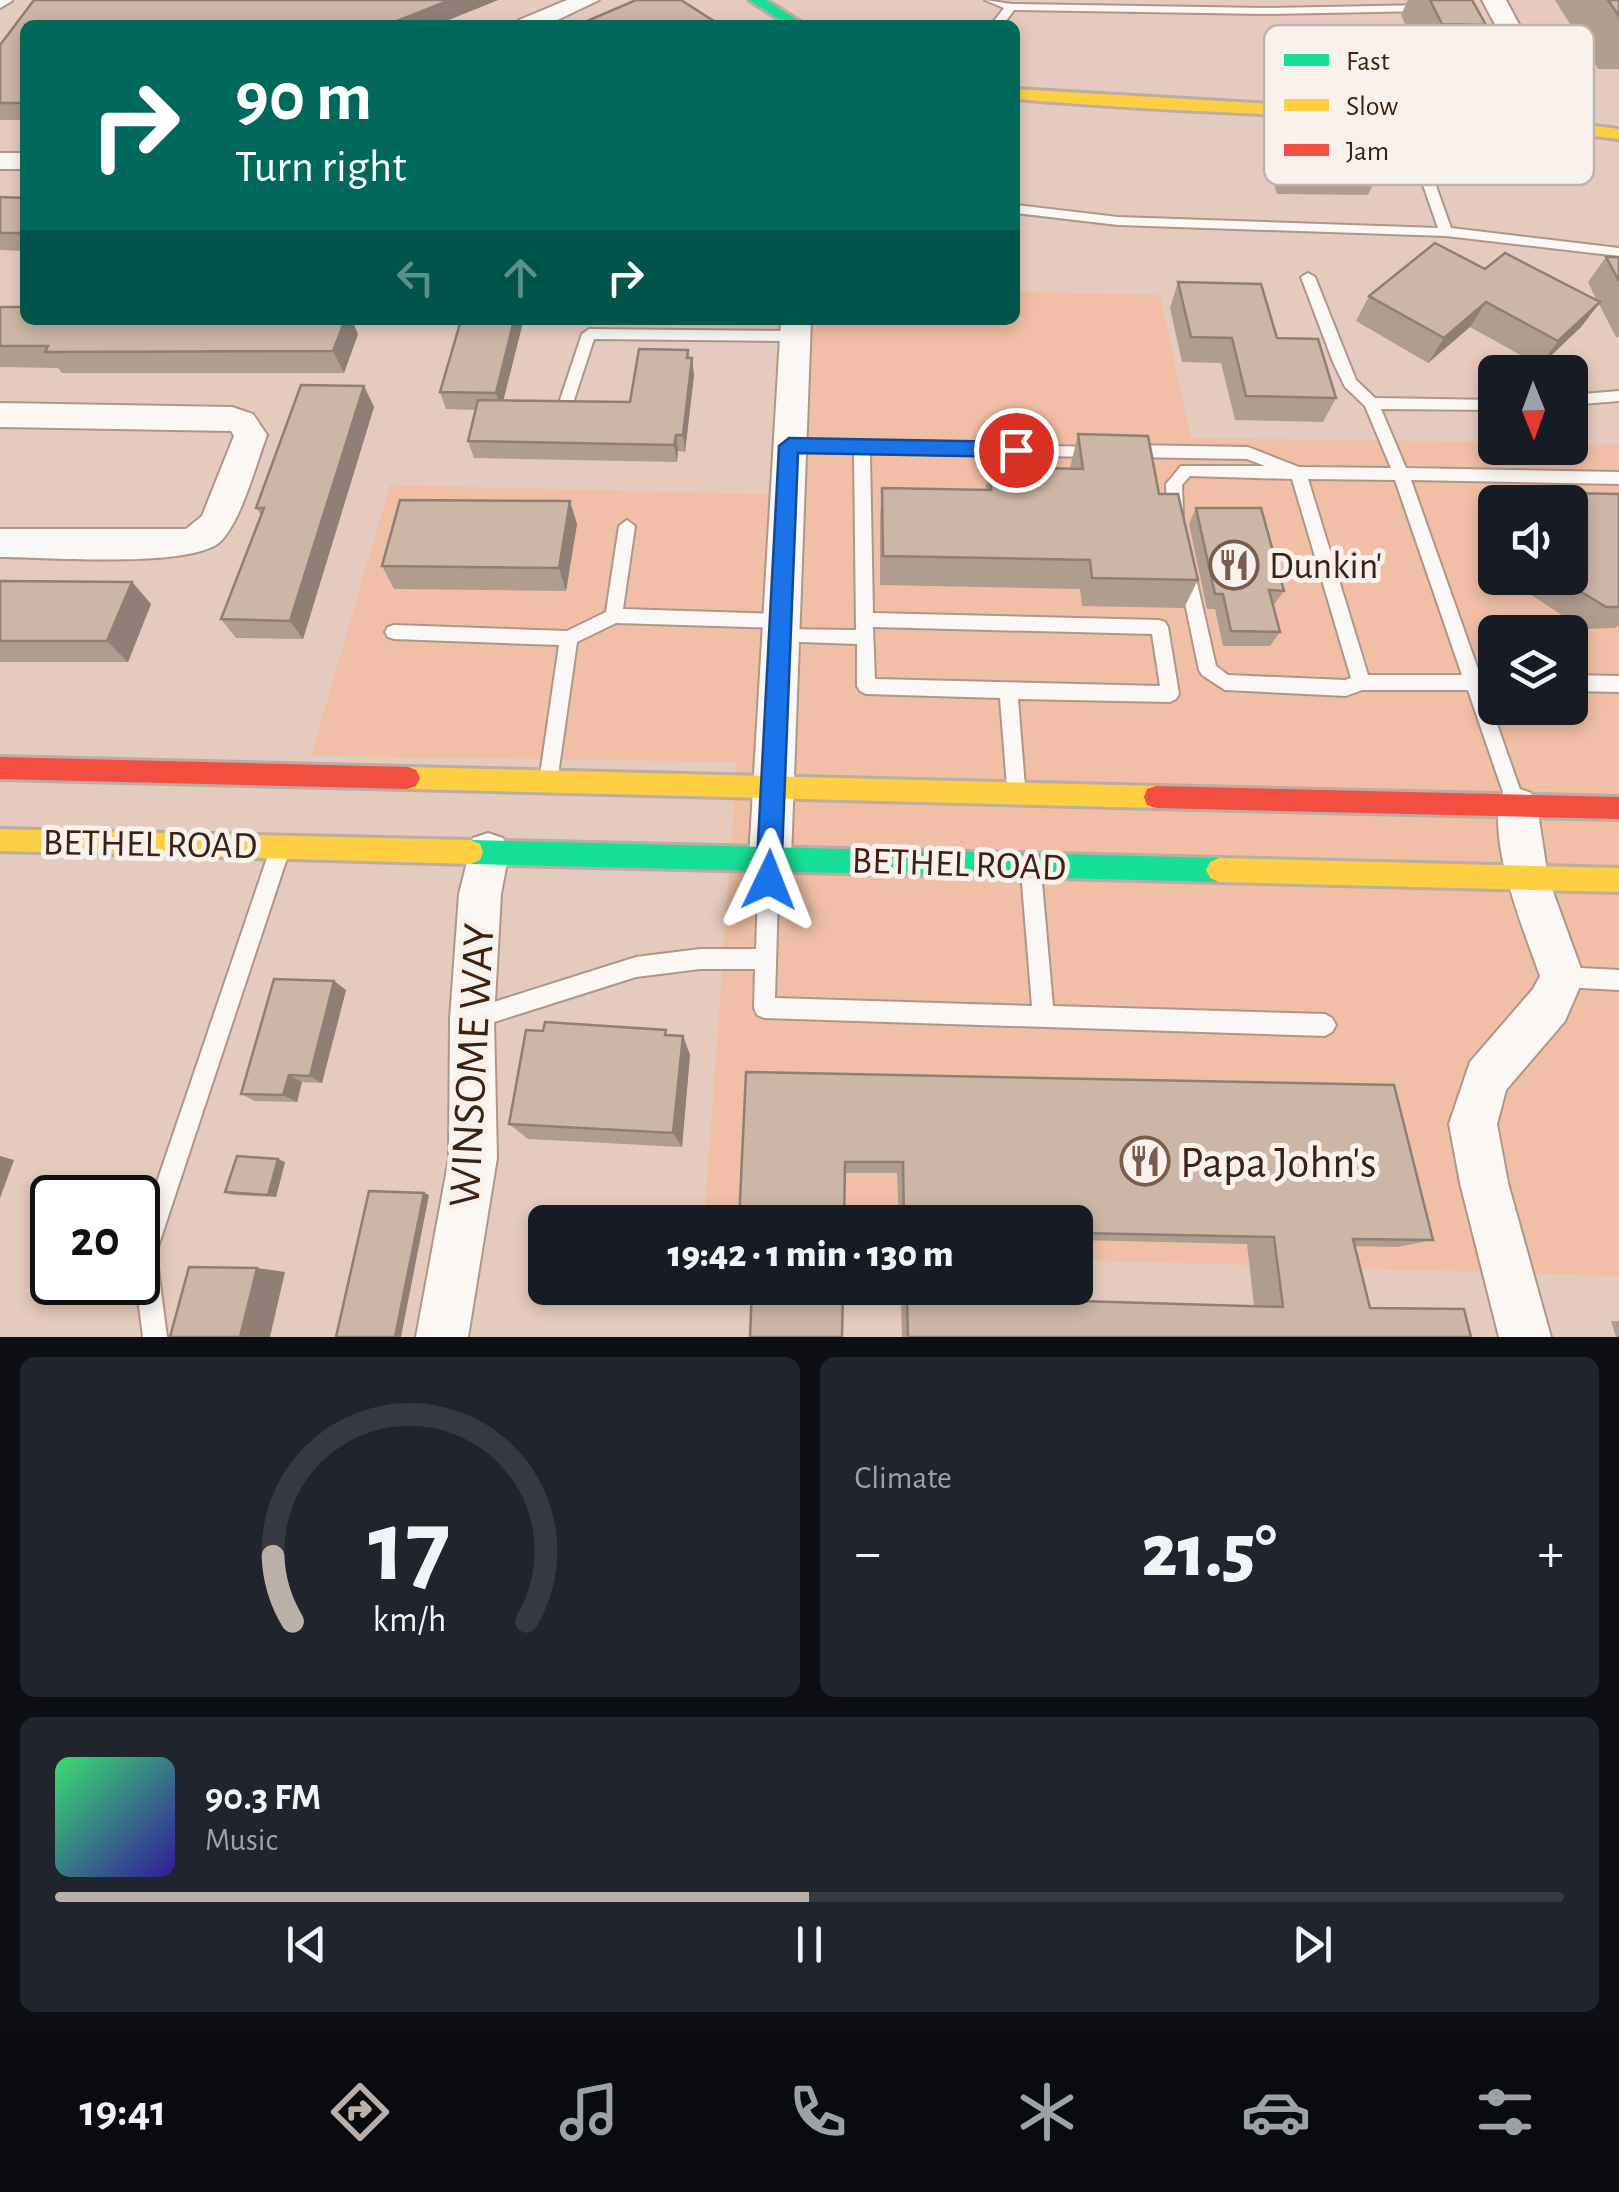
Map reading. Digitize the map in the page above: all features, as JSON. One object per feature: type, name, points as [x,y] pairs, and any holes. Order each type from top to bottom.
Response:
[{"type":"main road","points":[[756,0],[790,20]]},
{"type":"main road","points":[[1020,95],[1168,110],[1264,111]]},
{"type":"main road","points":[[1594,130],[1619,134]]},
{"type":"main road","name":"BETHEL ROAD","points":[[0,768],[1619,808]]},
{"type":"main road","name":"BETHEL ROAD","points":[[0,840],[1619,880]]},
{"type":"street","points":[[539,20],[587,0]]},
{"type":"street","points":[[770,858],[795,328]]},
{"type":"street","points":[[0,415],[232,419],[242,422],[251,434],[217,520],[210,532],[196,541],[0,543]]},
{"type":"street","points":[[1517,806],[1528,878],[1562,977],[1548,1005],[1486,1078],[1473,1124],[1484,1183],[1526,1337]]},
{"type":"street","name":"WINSOME WAY","points":[[442,1337],[472,1158],[472,1020],[480,894],[488,852]]},
{"type":"lane","points":[[990,0],[1011,7],[1441,8]]},
{"type":"lane","points":[[1001,20],[1011,7]]},
{"type":"lane","points":[[1429,185],[1446,232]]},
{"type":"lane","points":[[1020,210],[1118,221],[1446,232],[1619,252]]},
{"type":"lane","points":[[1308,278],[1350,383],[1371,403],[1401,474],[1517,806]]},
{"type":"lane","points":[[567,400],[590,334],[795,328]]},
{"type":"lane","points":[[1588,399],[1619,396]]},
{"type":"lane","points":[[1371,403],[1478,404]]},
{"type":"lane","points":[[789,446],[1248,453],[1298,473]]},
{"type":"lane","points":[[394,632],[569,638],[614,616],[779,629],[866,629],[1159,627],[1170,694],[866,686],[866,629],[862,448]]},
{"type":"lane","points":[[1478,682],[1361,682],[1346,688],[1225,682],[1208,670],[1171,497],[1178,475],[1186,470],[1619,478]]},
{"type":"lane","points":[[1298,473],[1361,682]]},
{"type":"lane","points":[[614,616],[628,526]]},
{"type":"lane","points":[[548,781],[569,638]]},
{"type":"lane","points":[[1588,684],[1619,684]]},
{"type":"lane","points":[[1008,691],[1016,792]]},
{"type":"lane","points":[[155,1337],[144,1253],[280,846]]},
{"type":"lane","points":[[770,858],[764,1008],[1326,1025]]},
{"type":"lane","points":[[1031,865],[1043,1015]]},
{"type":"lane","points":[[472,1020],[636,967],[700,959],[765,959]]},
{"type":"lane","points":[[1562,977],[1619,980]]},
{"type":"shaded area","points":[[1020,292],[1160,295],[1191,438],[1478,442],[1478,465],[1588,465],[1588,445],[1619,444],[1619,1276],[1093,1261],[1093,1205],[705,1205],[737,762],[311,756],[390,485],[792,495],[800,325],[1020,325]]},
{"type":"building","points":[[34,0],[450,0],[400,20],[20,20],[20,103],[0,103],[0,45]]},
{"type":"building","points":[[636,0],[681,0],[712,20],[590,20]]},
{"type":"building","points":[[1430,0],[1472,0],[1486,25],[1442,24]]},
{"type":"building","points":[[1608,0],[1619,0],[1619,16]]},
{"type":"building","points":[[0,197],[20,198],[20,233],[0,233]]},
{"type":"building","points":[[1435,243],[1485,269],[1505,253],[1600,302],[1558,341],[1486,302],[1444,338],[1369,296]]},
{"type":"building","points":[[1606,257],[1619,257],[1619,281]]},
{"type":"building","points":[[1178,282],[1261,284],[1277,338],[1318,339],[1336,398],[1246,396],[1232,338],[1191,337]]},
{"type":"building","points":[[0,307],[20,307],[20,325],[343,325],[333,351],[45,352],[48,346],[0,346]]},
{"type":"building","points":[[460,325],[513,325],[496,393],[440,392]]},
{"type":"building","points":[[639,349],[688,350],[687,358],[692,358],[683,435],[676,435],[674,445],[468,441],[478,400],[630,402]]},
{"type":"building","points":[[301,385],[364,386],[290,621],[221,619],[264,508],[256,508]]},
{"type":"building","points":[[1078,434],[1148,436],[1159,494],[1178,494],[1198,580],[1092,578],[1090,560],[883,556],[882,488],[991,490],[990,467],[1083,469]]},
{"type":"building","points":[[1588,493],[1619,494],[1619,607],[1606,607],[1587,595]]},
{"type":"building","points":[[400,500],[570,501],[559,568],[382,566]]},
{"type":"building","name":"Dunkin'","points":[[1196,508],[1261,508],[1284,591],[1269,590],[1280,632],[1231,631],[1223,594],[1215,594]]},
{"type":"building","points":[[0,581],[132,582],[107,641],[0,641]]},
{"type":"building","points":[[274,979],[334,981],[310,1076],[289,1075],[283,1095],[241,1094]]},
{"type":"building","points":[[545,1022],[666,1030],[665,1035],[683,1036],[673,1133],[509,1124],[526,1030],[543,1031]]},
{"type":"building","points":[[746,1072],[1394,1085],[1433,1240],[1353,1239],[1370,1308],[1464,1309],[1471,1337],[908,1337],[907,1305],[1093,1305],[1093,1301],[1283,1307],[1274,1237],[1093,1233],[1093,1205],[904,1205],[903,1162],[845,1162],[844,1205],[740,1205]]},
{"type":"building","points":[[237,1156],[278,1159],[268,1195],[225,1192]]},
{"type":"building","points":[[369,1191],[424,1193],[395,1337],[336,1337]]},
{"type":"building","points":[[189,1267],[257,1268],[240,1337],[170,1337]]},
{"type":"building","points":[[751,1305],[843,1305],[842,1337],[750,1337]]},
{"type":"traffic: fast","points":[[756,0],[790,20]]},
{"type":"traffic: fast","points":[[471,852],[1219,870]]},
{"type":"traffic: slow","points":[[1020,94],[1264,110]]},
{"type":"traffic: slow","points":[[1594,131],[1619,134]]},
{"type":"traffic: slow","points":[[408,778],[1156,797]]},
{"type":"traffic: slow","points":[[0,840],[471,852]]},
{"type":"traffic: slow","points":[[1219,870],[1619,880]]},
{"type":"traffic: jam","points":[[0,768],[408,778]]},
{"type":"traffic: jam","points":[[1156,797],[1619,808]]},
{"type":"place","name":"Dunkin'","points":[[1234,565]]},
{"type":"place","name":"Papa John's","points":[[1145,1161]]},
{"type":"route","points":[[769,880],[772,746],[789,446],[1016,450]]}]
